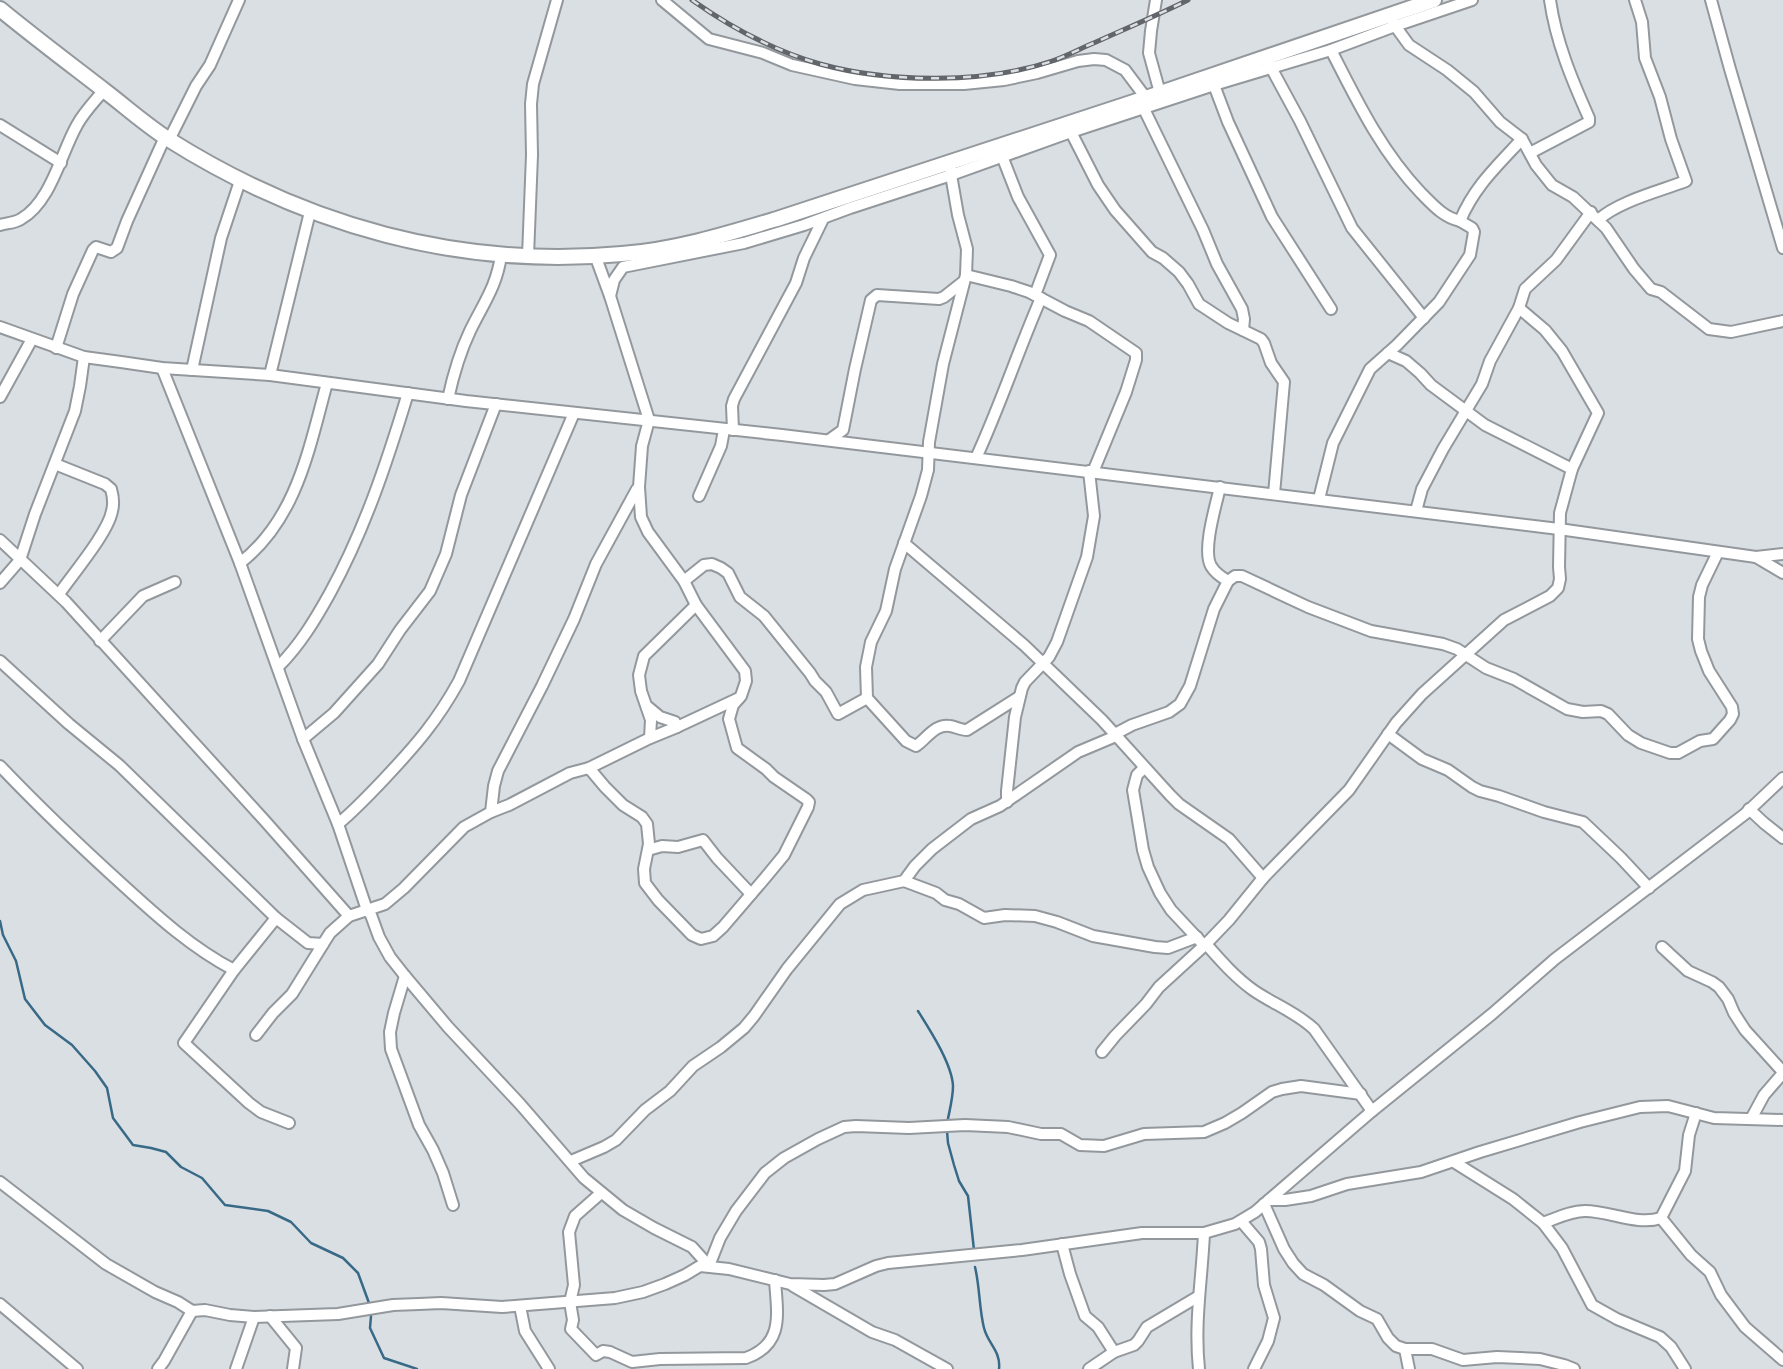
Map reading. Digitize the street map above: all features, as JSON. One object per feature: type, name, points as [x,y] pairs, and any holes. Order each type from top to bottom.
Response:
[{"type":"main road","points":[[0,9],[167,139],[240,181],[310,212],[409,241],[501,255],[595,256],[653,250],[717,237],[950,169],[1391,21],[1434,0]]},
{"type":"street","points":[[57,348],[73,294],[93,250],[96,247],[113,251],[117,248],[129,215],[167,139],[210,65],[239,0]]},
{"type":"street","points":[[528,256],[533,84],[557,0]]},
{"type":"street","points":[[662,0],[709,39],[763,53],[792,65],[855,79],[900,84],[964,84],[1004,80],[1094,59],[1106,61],[1125,70],[1150,100],[1217,264],[1242,309],[1243,330]]},
{"type":"street","points":[[1150,100],[1149,53],[1156,0]]},
{"type":"street","points":[[610,296],[614,280],[624,267],[744,243],[823,219],[950,169],[1002,156],[1150,100],[1214,85],[1268,62],[1331,50],[1391,21],[1472,0]]},
{"type":"street","points":[[1530,153],[1589,122],[1559,46],[1550,0]]},
{"type":"street","points":[[1416,511],[1422,489],[1482,384],[1490,361],[1519,307],[1525,289],[1556,260],[1595,216],[1686,181],[1645,58],[1642,22],[1636,0]]},
{"type":"street","points":[[1711,0],[1783,248]]},
{"type":"street","points":[[1391,21],[1409,45],[1474,92],[1500,122],[1522,139],[1536,165],[1552,185],[1573,197],[1595,216],[1651,289],[1661,292],[1709,329],[1731,332],[1783,321]]},
{"type":"street","points":[[1320,499],[1333,443],[1370,369],[1439,302],[1470,255],[1474,232],[1460,221],[1442,214],[1410,181],[1381,144],[1331,50]]},
{"type":"street","points":[[1268,62],[1352,228],[1424,318]]},
{"type":"street","points":[[1214,85],[1228,122],[1272,216],[1331,309]]},
{"type":"street","points":[[0,225],[17,221],[29,214],[45,193],[76,126],[104,90]]},
{"type":"street","points":[[0,125],[61,163]]},
{"type":"street","points":[[1071,132],[1098,185],[1115,210],[1152,252],[1179,272],[1199,304],[1264,343],[1271,363],[1284,382],[1273,494]]},
{"type":"street","points":[[1460,221],[1476,190],[1522,139]]},
{"type":"street","points":[[976,458],[1038,297],[1050,255],[1018,197],[1002,156]]},
{"type":"street","points":[[950,169],[967,249],[965,279],[943,364],[929,442],[928,470],[895,569],[886,611],[871,642],[866,667],[867,698],[906,741],[916,746],[942,726],[967,730],[1019,697]]},
{"type":"street","points":[[192,370],[221,238],[240,181]]},
{"type":"street","points":[[270,375],[310,212]]},
{"type":"street","points":[[699,496],[729,430],[733,399],[796,283],[804,258],[823,219]]},
{"type":"street","points":[[448,399],[459,358],[496,281],[501,255]]},
{"type":"street","points":[[589,768],[623,805],[642,817],[647,824],[645,883],[692,935],[701,939],[713,936],[723,927],[784,855],[804,817],[808,802],[737,748],[729,719],[746,681],[745,671],[696,605],[684,581],[644,523],[639,487],[642,446],[649,420],[595,256]]},
{"type":"street","points":[[829,440],[843,430],[871,299],[877,295],[939,299],[965,279],[1011,286],[1089,321],[1128,346],[1137,355],[1126,392],[1091,472],[1094,516],[1087,557],[1057,642],[1049,657],[1025,682],[1019,697],[1007,802]]},
{"type":"street","points":[[1102,1052],[1146,1004],[1158,986],[1229,920],[1263,878],[1349,790],[1388,734],[1422,694],[1504,621],[1550,596],[1558,588],[1560,513],[1572,469],[1597,418],[1597,408],[1562,351],[1545,330],[1519,307]]},
{"type":"street","points":[[0,327],[84,357],[162,368],[270,375],[448,399],[829,440],[1559,529],[1756,557],[1783,554]]},
{"type":"street","points":[[0,397],[32,339]]},
{"type":"street","points":[[1388,353],[1406,361],[1431,385],[1485,425],[1572,469]]},
{"type":"street","points":[[0,583],[20,560],[75,411],[84,357]]},
{"type":"street","points":[[162,368],[240,563],[368,910],[390,957],[448,1027],[584,1178],[623,1210],[692,1247],[709,1266]]},
{"type":"street","points":[[240,563],[257,549],[275,527],[290,500],[314,435],[327,383]]},
{"type":"street","points":[[278,667],[307,633],[343,569],[378,487],[408,393]]},
{"type":"street","points":[[303,739],[334,713],[378,664],[430,591],[446,554],[464,485],[496,404]]},
{"type":"street","points":[[338,824],[355,810],[416,746],[451,696],[574,413]]},
{"type":"street","points":[[55,464],[105,484],[111,489],[113,501],[109,520],[91,550],[58,594]]},
{"type":"street","points":[[491,811],[498,771],[574,619],[596,564],[639,487]]},
{"type":"street","points":[[1220,487],[1210,531],[1208,559],[1216,573],[1228,581]]},
{"type":"street","points":[[0,540],[58,594],[349,916]]},
{"type":"street","points":[[904,543],[1043,663],[1179,804],[1229,839],[1263,878]]},
{"type":"street","points":[[904,881],[932,849],[971,819],[1007,802],[1078,752],[1132,724],[1169,712],[1180,704],[1190,686],[1214,609],[1228,581],[1235,576],[1242,576],[1308,607],[1371,631],[1443,643],[1567,709],[1601,711],[1608,714],[1628,735],[1641,743],[1678,753],[1700,741],[1711,740],[1733,713],[1732,707],[1709,671],[1698,639],[1699,597],[1718,552]]},
{"type":"street","points":[[1756,557],[1783,573]]},
{"type":"street","points":[[684,581],[708,563],[721,568],[727,573],[740,597],[764,616],[826,692],[838,714],[867,698]]},
{"type":"street","points":[[100,641],[143,596],[175,582]]},
{"type":"street","points":[[650,738],[651,720],[641,691],[639,675],[644,656],[696,605]]},
{"type":"street","points":[[0,661],[119,765],[276,918],[308,943],[323,944]]},
{"type":"street","points":[[256,1035],[292,994],[330,933],[349,916],[385,904],[464,827],[569,773],[589,768],[741,696]]},
{"type":"street","points":[[648,707],[660,717],[675,722],[677,727]]},
{"type":"street","points":[[1388,734],[1422,759],[1448,770],[1480,791],[1583,822],[1649,888]]},
{"type":"street","points":[[0,766],[82,848],[181,937],[210,958],[234,970]]},
{"type":"street","points":[[1144,768],[1137,775],[1133,790],[1143,850],[1160,893],[1171,910],[1234,976],[1306,1022],[1328,1046],[1372,1111]]},
{"type":"street","points":[[0,1182],[106,1264],[155,1292],[178,1301],[192,1311],[205,1310],[254,1317],[338,1314],[393,1305],[441,1303],[502,1307],[615,1298],[643,1292],[685,1276],[700,1266],[790,1284],[824,1285],[835,1284],[888,1263],[1022,1250],[1142,1233],[1204,1233],[1219,1230],[1241,1221],[1267,1202],[1555,959],[1749,809],[1783,778]]},
{"type":"street","points":[[1749,809],[1783,838]]},
{"type":"street","points":[[648,849],[678,847],[703,840],[751,894]]},
{"type":"street","points":[[571,1161],[616,1140],[645,1110],[670,1091],[692,1066],[744,1028],[787,969],[840,904],[863,890],[904,881],[936,893],[984,918],[1005,915],[1035,916],[1093,936],[1155,947],[1168,948],[1203,942]]},
{"type":"street","points":[[276,918],[234,970],[184,1043],[249,1103],[261,1112],[289,1123]]},
{"type":"street","points":[[1662,947],[1688,971],[1719,987],[1745,1030],[1783,1073],[1764,1094],[1751,1119]]},
{"type":"street","points":[[405,976],[390,1032],[391,1049],[419,1125],[443,1173],[453,1205]]},
{"type":"street","points":[[709,1266],[720,1238],[736,1211],[765,1173],[784,1158],[844,1127],[1008,1127],[1061,1135],[1080,1145],[1104,1146],[1144,1134],[1204,1132],[1225,1123],[1272,1092],[1282,1089],[1301,1086],[1361,1094]]},
{"type":"street","points":[[1267,1202],[1311,1196],[1347,1184],[1422,1172],[1580,1122],[1640,1107],[1668,1106],[1714,1118],[1783,1120]]},
{"type":"street","points":[[1661,1218],[1685,1171],[1689,1135],[1696,1114]]},
{"type":"street","points":[[1454,1162],[1513,1199],[1543,1223],[1562,1248],[1592,1305],[1660,1337],[1671,1347],[1685,1369]]},
{"type":"street","points":[[601,1193],[580,1210],[571,1224],[569,1239],[574,1285],[570,1302],[573,1320],[571,1329],[596,1355],[603,1351],[610,1352],[639,1366],[660,1359],[746,1358],[761,1351],[771,1342],[776,1330],[778,1312],[775,1280]]},
{"type":"street","points":[[1267,1202],[1284,1249],[1293,1263],[1303,1274],[1377,1319],[1396,1346],[1405,1349],[1432,1349],[1463,1360],[1497,1357],[1540,1359],[1574,1369]]},
{"type":"street","points":[[1543,1223],[1575,1212],[1587,1211],[1626,1218],[1661,1218]]},
{"type":"street","points":[[1661,1218],[1691,1255],[1710,1272],[1721,1295],[1745,1327],[1783,1360]]},
{"type":"street","points":[[1241,1221],[1259,1242],[1264,1285],[1274,1318],[1268,1341],[1254,1369]]},
{"type":"street","points":[[1199,1369],[1197,1348],[1204,1233]]},
{"type":"street","points":[[1062,1244],[1085,1316],[1098,1327],[1114,1352]]},
{"type":"street","points":[[790,1284],[872,1332],[895,1340],[947,1369]]},
{"type":"street","points":[[1089,1369],[1114,1352],[1134,1345],[1147,1327],[1199,1296]]},
{"type":"street","points":[[1,1306],[76,1369]]},
{"type":"street","points":[[520,1306],[525,1332],[549,1369]]},
{"type":"street","points":[[158,1369],[192,1311]]},
{"type":"street","points":[[270,1316],[296,1348],[295,1364],[304,1369]]},
{"type":"street","points":[[236,1369],[254,1317]]},
{"type":"street","points":[[1405,1349],[1409,1369]]},
{"type":"waterway","points":[[0,921],[3,935],[16,961],[25,999],[45,1025],[72,1045],[95,1071],[107,1088],[113,1118],[133,1145],[166,1152],[181,1167],[202,1178],[225,1205],[268,1211],[291,1222],[311,1243],[343,1258],[358,1273],[369,1303]]},
{"type":"waterway","points":[[918,1011],[940,1047],[952,1077],[947,1124]]},
{"type":"waterway","points":[[947,1131],[959,1181],[968,1196],[974,1250]]},
{"type":"waterway","points":[[975,1267],[984,1328],[998,1357],[999,1369]]},
{"type":"waterway","points":[[371,1316],[370,1328],[384,1358],[417,1369]]},
{"type":"railway","points":[[692,0],[753,37],[803,59],[876,75],[936,78],[997,74],[1052,61],[1188,0]]}]
